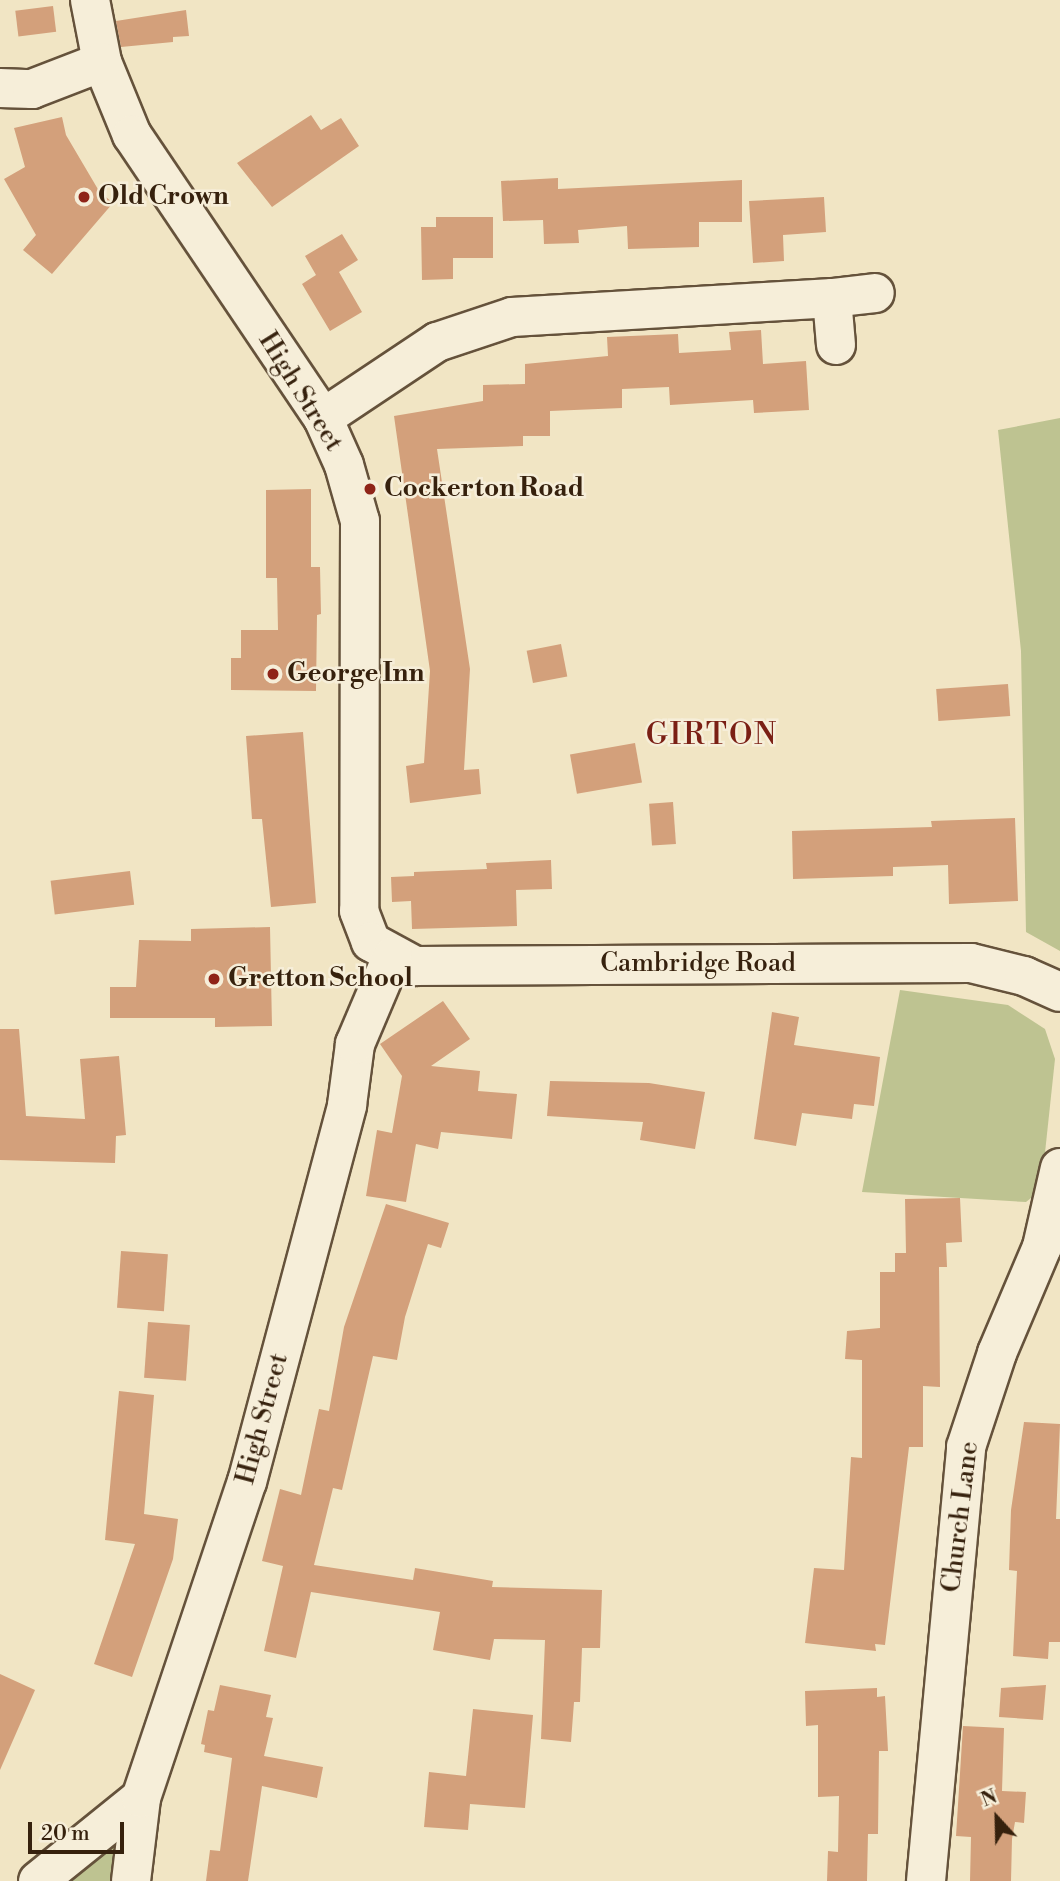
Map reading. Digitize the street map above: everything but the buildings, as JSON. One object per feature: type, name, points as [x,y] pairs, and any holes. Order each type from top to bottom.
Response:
[{"type":"street","name":"High Street","points":[[90,0],[102,62],[132,135],[323,418],[345,465],[360,521],[359,911]]},
{"type":"street","points":[[0,89],[32,89],[102,62]]},
{"type":"street","points":[[323,418],[437,342],[512,317],[832,298],[875,293]]},
{"type":"street","points":[[832,298],[836,345]]},
{"type":"street","name":"Cambridge Road","points":[[359,911],[371,942],[392,957],[415,966],[971,963],[1024,976],[1060,992]]},
{"type":"street","name":"High Street","points":[[131,1881],[141,1798],[247,1482],[347,1105],[355,1044],[392,957]]},
{"type":"street","name":"Church Lane","points":[[926,1881],[966,1447],[997,1353],[1042,1247],[1060,1167]]},
{"type":"street","points":[[38,1881],[141,1798]]},
{"type":"green space","points":[[1060,418],[1060,951],[1026,932],[1021,651],[998,430]]},
{"type":"green space","points":[[900,990],[1008,1005],[1045,1029],[1055,1059],[1041,1190],[1026,1202],[862,1192]]},
{"type":"green space","points":[[124,1825],[114,1881],[52,1881]]},
{"type":"place","name":"Old Crown","points":[[84,197]]},
{"type":"place","name":"Cockerton Road","points":[[370,489]]},
{"type":"place","name":"George Inn","points":[[273,674]]},
{"type":"place","name":"Gretton School","points":[[214,979]]},
{"type":"district","name":"GIRTON","points":[[712,735]]}]
